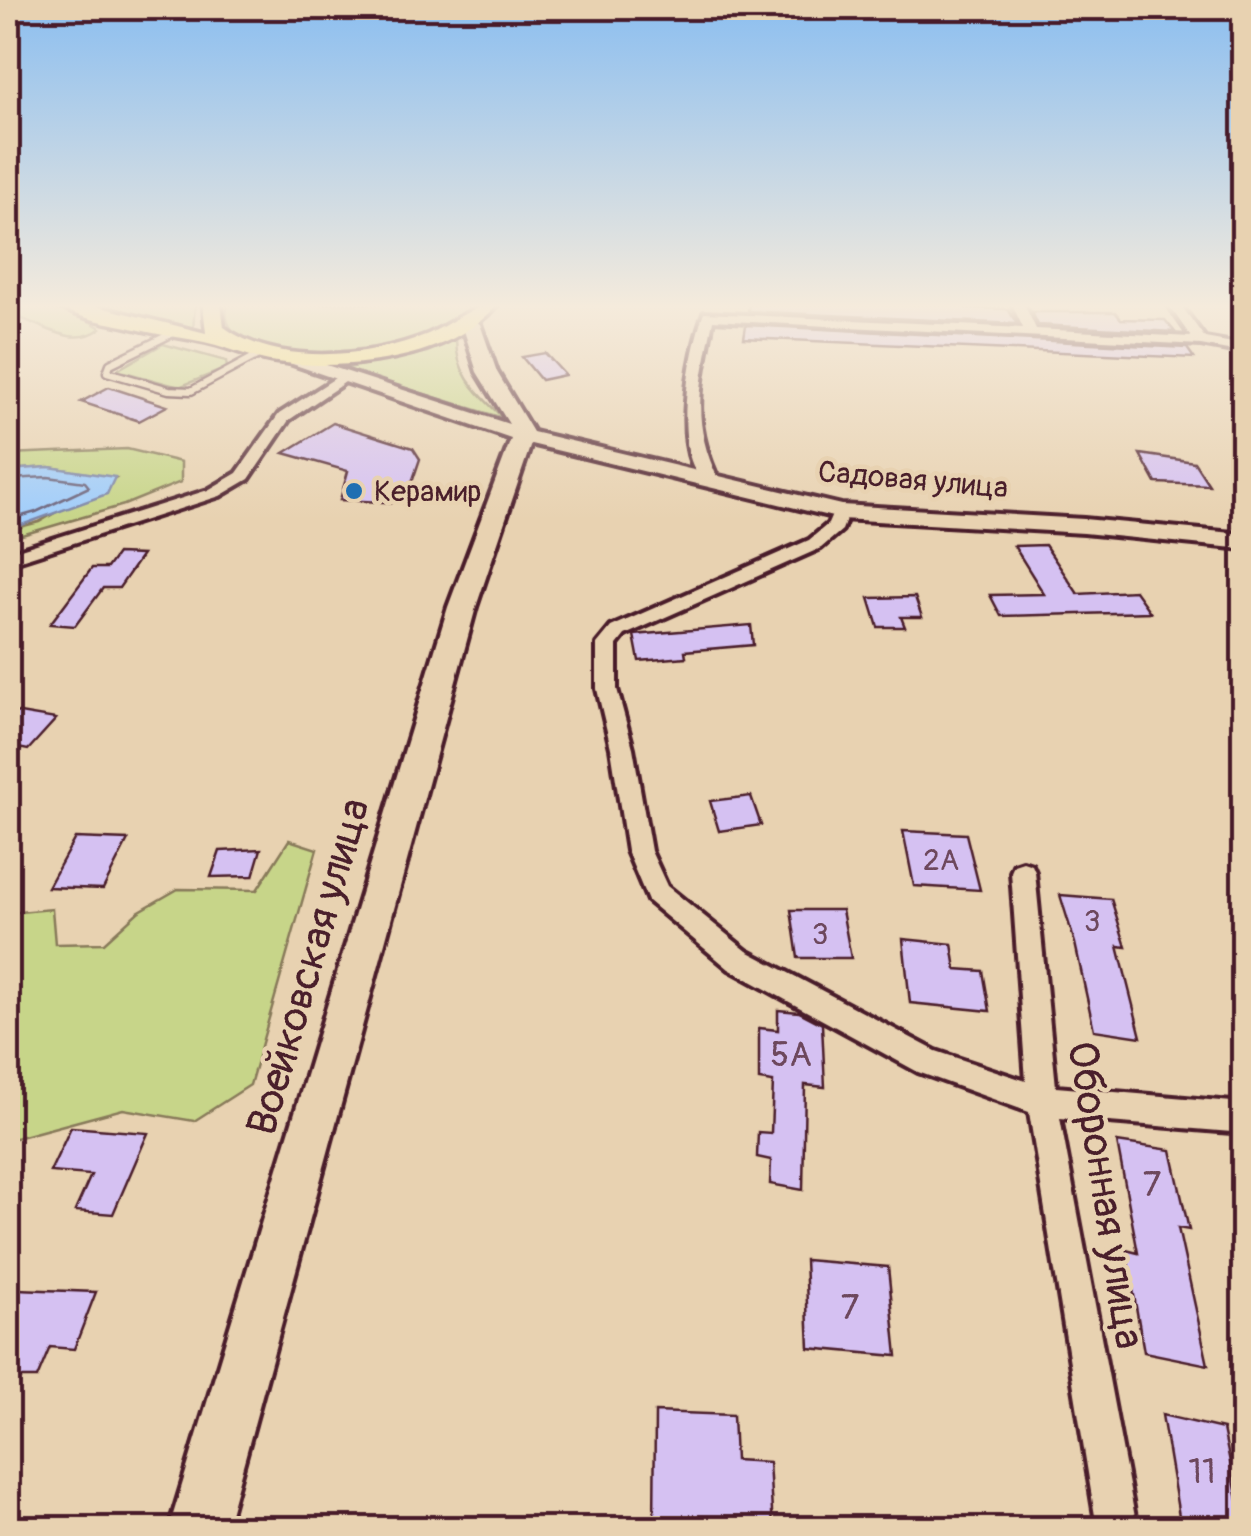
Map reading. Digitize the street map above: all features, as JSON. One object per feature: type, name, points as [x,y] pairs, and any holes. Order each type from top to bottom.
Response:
[{"type":"main road","name":"Садовая улица","points":[[339,376],[523,436],[841,512],[1084,526],[1244,542]]},
{"type":"main road","points":[[489,376],[519,422],[523,436]]},
{"type":"main road","name":"Воейковская улица","points":[[197,1528],[462,607],[523,436]]},
{"type":"street","points":[[697,376],[688,425],[711,482]]},
{"type":"street","points":[[8,558],[214,493],[244,476],[284,417],[343,377]]},
{"type":"street","points":[[841,512],[836,526],[815,544],[618,631],[607,644],[607,689],[622,748],[639,850],[657,893],[738,960],[928,1062],[1042,1101],[1244,1118]]},
{"type":"street","name":"Оборонная улица","points":[[1023,872],[1042,1101],[1117,1528]]},
{"type":"lane","points":[[120,376],[169,390],[191,391],[225,376]]},
{"type":"green space","points":[[138,376],[208,376],[179,387]]},
{"type":"green space","points":[[365,376],[465,376],[503,418]]},
{"type":"green space","points":[[127,449],[181,462],[181,482],[124,505],[8,539],[8,530],[39,522],[115,478],[49,467],[8,470],[8,454]]},
{"type":"green space","points":[[289,840],[317,849],[250,1085],[194,1121],[123,1109],[8,1140],[8,913],[52,909],[55,944],[104,943],[138,912],[178,889],[257,890]]},
{"type":"water","points":[[49,467],[115,477],[107,494],[8,530],[8,470]]},
{"type":"building","points":[[109,387],[167,406],[139,421],[81,402]]},
{"type":"building","points":[[333,423],[413,448],[420,459],[405,503],[340,500],[348,471],[284,453]]},
{"type":"building","points":[[1140,454],[1194,462],[1209,485],[1156,483]]},
{"type":"building","points":[[1045,545],[1078,594],[1135,591],[1150,612],[1001,616],[990,595],[1044,594],[1014,546]]},
{"type":"building","points":[[117,554],[142,555],[119,588],[103,588],[75,626],[50,624],[92,568],[107,568]]},
{"type":"building","points":[[915,597],[922,617],[901,617],[905,627],[878,627],[869,598]]},
{"type":"building","points":[[751,625],[753,645],[685,651],[686,657],[639,661],[634,635]]},
{"type":"building","points":[[8,711],[56,719],[28,750],[8,746]]},
{"type":"building","points":[[751,796],[761,825],[719,831],[710,801]]},
{"type":"building","points":[[903,831],[966,834],[980,890],[914,886]]},
{"type":"building","points":[[75,838],[128,840],[103,889],[48,887]]},
{"type":"building","points":[[261,849],[253,876],[211,877],[220,851]]},
{"type":"building","points":[[1060,895],[1111,899],[1126,947],[1118,946],[1141,1037],[1094,1030]]},
{"type":"building","points":[[791,910],[842,910],[851,958],[798,958]]},
{"type":"building","points":[[903,939],[952,944],[956,969],[983,971],[990,1011],[910,1003]]},
{"type":"building","points":[[778,1010],[799,1012],[822,1024],[825,1087],[805,1085],[803,1190],[770,1184],[771,1160],[757,1157],[758,1132],[771,1133],[773,1082],[759,1080],[759,1028],[778,1030]]},
{"type":"building","points":[[71,1127],[148,1133],[113,1214],[75,1211],[91,1175],[50,1172]]},
{"type":"building","points":[[1117,1142],[1171,1150],[1189,1230],[1178,1228],[1208,1365],[1144,1352],[1126,1250],[1138,1253]]},
{"type":"building","points":[[805,1260],[888,1267],[897,1356],[809,1348]]},
{"type":"building","points":[[17,1289],[96,1292],[74,1349],[50,1347],[37,1378],[8,1378],[8,1310]]},
{"type":"building","points":[[655,1412],[733,1415],[735,1460],[769,1462],[773,1528],[654,1528]]},
{"type":"building","points":[[1162,1415],[1223,1429],[1244,1528],[1179,1516]]},
{"type":"place","name":"Керамир","points":[[354,491]]}]
